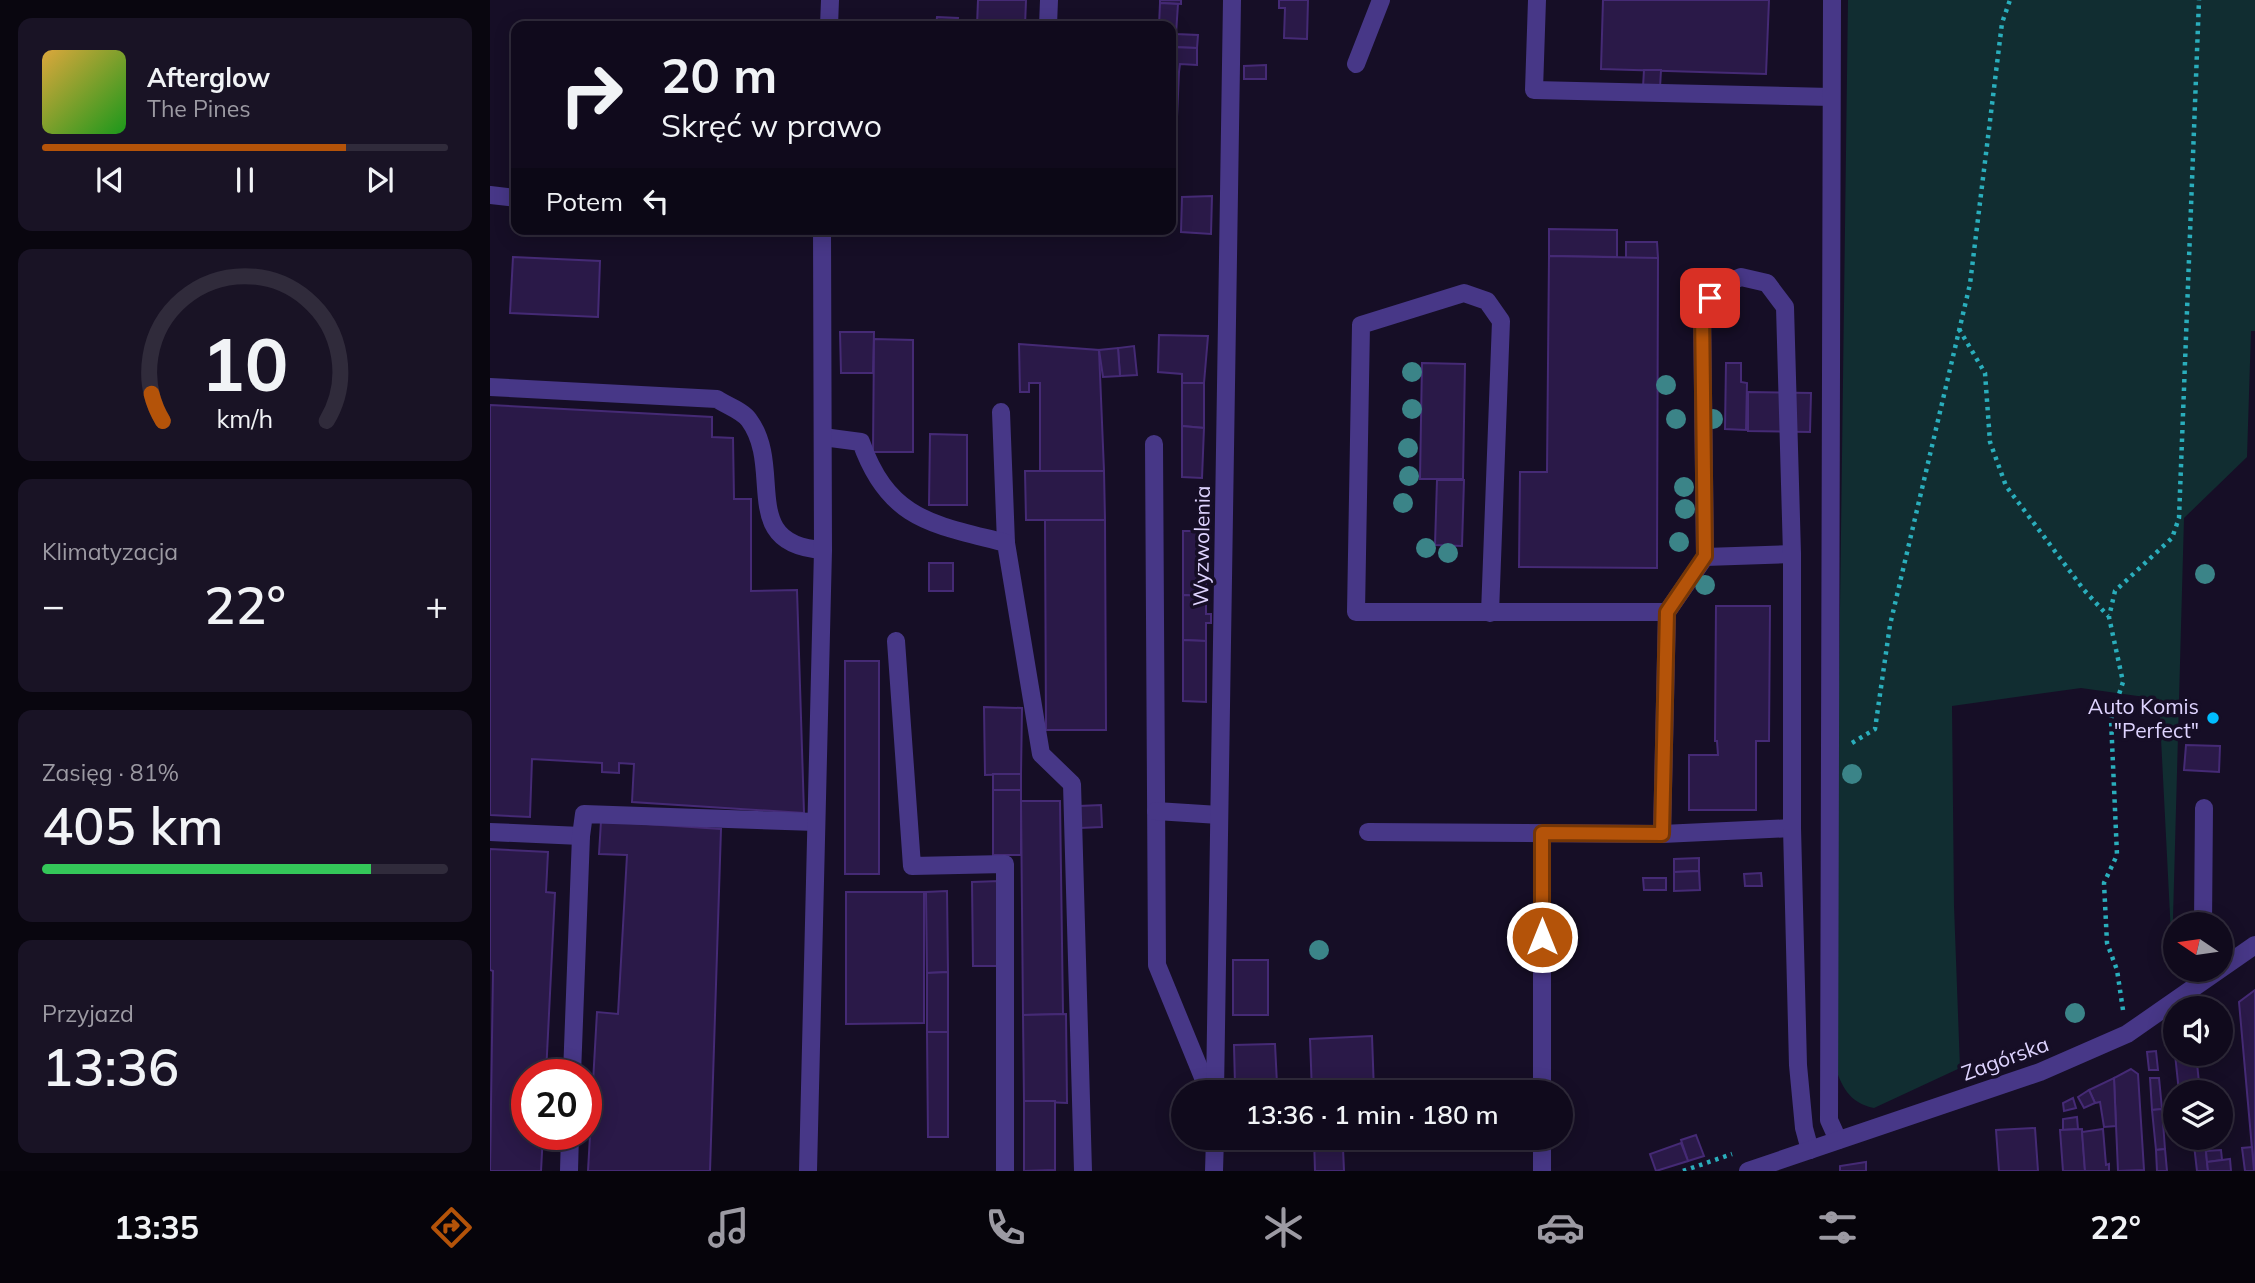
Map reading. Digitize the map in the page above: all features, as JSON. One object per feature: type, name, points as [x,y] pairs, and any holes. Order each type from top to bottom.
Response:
[{"type":"street","points":[[829,21],[830,0]]},
{"type":"street","points":[[1048,21],[1049,0]]},
{"type":"street","name":"Wyzwolenia","points":[[1215,1080],[1232,0]]},
{"type":"street","points":[[1356,64],[1381,0]]},
{"type":"street","points":[[1537,0],[1534,90],[1831,97]]},
{"type":"street","points":[[1832,0],[1829,1120],[1838,1140]]},
{"type":"street","points":[[490,195],[511,197]]},
{"type":"street","points":[[808,1171],[823,550],[822,235]]},
{"type":"street","points":[[1662,834],[1667,612],[1705,556],[1702,310],[1718,286],[1741,277],[1767,283],[1785,307],[1792,554],[1792,828],[1798,1065],[1804,1128],[1810,1150]]},
{"type":"street","points":[[1490,613],[1502,321],[1487,301],[1464,293],[1361,325],[1356,612],[1490,613],[1667,612]]},
{"type":"street","points":[[490,387],[717,399],[748,418],[765,459],[767,511],[772,526],[783,538],[800,549],[823,550]]},
{"type":"street","points":[[1001,412],[1006,543],[1041,754],[1072,784],[1083,1171]]},
{"type":"street","points":[[823,438],[861,442],[871,471],[902,508],[946,527],[1006,543]]},
{"type":"street","points":[[1154,444],[1157,965],[1204,1080]]},
{"type":"street","points":[[1705,556],[1792,554]]},
{"type":"street","points":[[896,641],[912,866],[1005,864],[1005,1171]]},
{"type":"street","points":[[2203,912],[2204,808]]},
{"type":"street","points":[[1156,811],[1219,815]]},
{"type":"street","points":[[573,1059],[584,814],[816,822]]},
{"type":"street","points":[[1368,832],[1662,834],[1792,828]]},
{"type":"street","points":[[490,832],[581,836]]},
{"type":"street","points":[[1542,833],[1542,1080]]},
{"type":"street","name":"Zagórska","points":[[2233,962],[2251,955]]},
{"type":"street","name":"Zagórska","points":[[1748,1171],[2040,1072],[2127,1034],[2200,982]]},
{"type":"street","points":[[569,1171],[570,1150]]},
{"type":"street","points":[[1214,1171],[1215,1150]]},
{"type":"street","points":[[1542,1150],[1542,1171]]},
{"type":"path","points":[[1830,755],[1875,729],[1890,625],[1970,284],[2002,23],[2010,0]]},
{"type":"path","points":[[2123,1011],[2117,970],[2106,943],[2104,883],[2118,855],[2111,719],[2123,681],[2109,617],[2115,591],[2172,538],[2179,518],[2199,0]]},
{"type":"path","points":[[1959,329],[1985,373],[1990,442],[2006,486],[2084,590],[2109,617]]},
{"type":"path","points":[[2111,1017],[2136,1004]]},
{"type":"green space","points":[[1848,0],[2255,0],[2255,331],[2251,331],[2247,457],[2184,518],[2173,912],[2170,912],[2159,699],[2081,688],[1952,706],[1954,906],[1960,1068],[1874,1108],[1852,1098],[1834,1063]]},
{"type":"building","points":[[978,0],[1026,0],[1025,21],[977,21]]},
{"type":"building","points":[[1160,0],[1181,0],[1181,4],[1160,3]]},
{"type":"building","points":[[1279,0],[1308,0],[1307,39],[1284,38],[1285,8],[1279,8]]},
{"type":"building","points":[[1603,0],[1769,0],[1766,74],[1601,69]]},
{"type":"building","points":[[1160,3],[1178,4],[1176,34],[1176,21],[1159,21]]},
{"type":"building","points":[[937,17],[958,18],[958,21],[937,21]]},
{"type":"building","points":[[1176,34],[1198,35],[1197,48],[1176,47]]},
{"type":"building","points":[[1176,47],[1197,48],[1197,65],[1180,64],[1179,72],[1176,72]]},
{"type":"building","points":[[1266,65],[1266,79],[1244,79],[1244,66]]},
{"type":"building","points":[[1644,70],[1661,70],[1660,88],[1643,87]]},
{"type":"building","points":[[1176,72],[1179,72],[1177,117]]},
{"type":"building","points":[[1212,196],[1211,234],[1181,232],[1182,197]]},
{"type":"building","points":[[1549,229],[1617,230],[1617,257],[1549,256]]},
{"type":"building","points":[[1626,242],[1657,242],[1658,258],[1626,258]]},
{"type":"building","points":[[1549,256],[1658,258],[1657,568],[1519,567],[1520,472],[1547,472]]},
{"type":"building","points":[[513,257],[600,261],[598,317],[510,313]]},
{"type":"building","points":[[840,332],[874,332],[873,373],[841,373]]},
{"type":"building","points":[[1159,335],[1208,336],[1204,383],[1182,383],[1182,374],[1158,372]]},
{"type":"building","points":[[874,339],[913,340],[913,452],[873,452]]},
{"type":"building","points":[[1019,344],[1099,350],[1104,471],[1040,471],[1040,383],[1029,383],[1029,392],[1020,392]]},
{"type":"building","points":[[1134,346],[1137,375],[1120,376],[1118,348]]},
{"type":"building","points":[[1118,348],[1120,376],[1103,377],[1099,350]]},
{"type":"building","points":[[1422,363],[1465,364],[1463,479],[1420,479]]},
{"type":"building","points":[[1726,363],[1741,363],[1741,382],[1747,383],[1746,430],[1725,429]]},
{"type":"building","points":[[1182,383],[1204,383],[1204,428],[1182,426]]},
{"type":"building","points":[[1748,392],[1811,393],[1810,432],[1748,431]]},
{"type":"building","points":[[490,405],[712,417],[712,437],[733,438],[734,499],[751,499],[751,591],[797,590],[804,813],[632,802],[634,764],[619,763],[619,773],[602,772],[602,763],[532,759],[530,817],[490,815]]},
{"type":"building","points":[[1182,426],[1204,428],[1202,478],[1182,477]]},
{"type":"building","points":[[930,434],[967,435],[967,505],[929,505]]},
{"type":"building","points":[[1025,471],[1104,471],[1105,520],[1026,520]]},
{"type":"building","points":[[1437,480],[1464,480],[1462,546],[1435,545]]},
{"type":"building","points":[[1045,520],[1105,520],[1106,730],[1046,730]]},
{"type":"building","points":[[1183,531],[1205,531],[1206,596],[1183,595]]},
{"type":"building","points":[[929,563],[953,563],[953,591],[929,591]]},
{"type":"building","points":[[1183,595],[1206,596],[1206,614],[1211,614],[1211,623],[1206,623],[1206,641],[1183,640]]},
{"type":"building","points":[[1716,606],[1770,606],[1769,741],[1756,741],[1756,810],[1689,810],[1689,755],[1718,755],[1715,741]]},
{"type":"building","points":[[1183,640],[1206,641],[1206,702],[1183,701]]},
{"type":"building","points":[[845,661],[879,661],[879,874],[845,874]]},
{"type":"building","points":[[984,707],[1022,708],[1021,774],[985,775]]},
{"type":"building","points":[[2186,745],[2220,746],[2219,772],[2184,770]]},
{"type":"building","points":[[993,774],[1021,774],[1021,790],[993,790]]},
{"type":"building","points":[[993,790],[1021,790],[1021,855],[993,855]]},
{"type":"building","points":[[1021,801],[1060,801],[1063,1014],[1023,1015]]},
{"type":"building","points":[[1101,805],[1102,827],[1080,828],[1079,806]]},
{"type":"building","points":[[601,821],[721,829],[710,1171],[588,1171],[589,1150],[602,1150],[602,1059],[594,1059],[597,1012],[618,1014],[627,855],[599,854]]},
{"type":"building","points":[[490,849],[548,852],[546,892],[555,893],[547,1059],[511,1059],[511,1150],[542,1150],[541,1171],[490,1171],[493,971],[490,970]]},
{"type":"building","points":[[1699,858],[1699,871],[1674,872],[1674,859]]},
{"type":"building","points":[[1699,871],[1700,890],[1674,891],[1674,872]]},
{"type":"building","points":[[1761,873],[1762,886],[1745,886],[1744,874]]},
{"type":"building","points":[[1643,878],[1666,878],[1666,890],[1644,890]]},
{"type":"building","points":[[1000,881],[1001,966],[973,966],[972,882]]},
{"type":"building","points":[[947,891],[948,972],[927,973],[926,892]]},
{"type":"building","points":[[846,892],[924,892],[924,1023],[846,1024]]},
{"type":"building","points":[[1233,960],[1268,960],[1268,1015],[1233,1015]]},
{"type":"building","points":[[948,972],[948,1032],[927,1032],[927,973]]},
{"type":"building","points":[[2255,990],[2255,1171],[2254,1171],[2239,1002]]},
{"type":"building","points":[[1066,1014],[1067,1103],[1024,1101],[1023,1015]]},
{"type":"building","points":[[927,1032],[948,1032],[948,1137],[928,1137]]},
{"type":"building","points":[[1372,1036],[1374,1080],[1312,1080],[1310,1039]]},
{"type":"building","points":[[1275,1044],[1277,1080],[1235,1080],[1234,1045]]},
{"type":"building","points":[[2156,1051],[2158,1070],[2149,1070],[2147,1052]]},
{"type":"building","points":[[2176,1066],[2197,1066],[2199,1080],[2178,1080]]},
{"type":"building","points":[[2131,1069],[2138,1074],[2144,1170],[2118,1171],[2114,1078]]},
{"type":"building","points":[[2114,1078],[2116,1126],[2104,1127],[2100,1102],[2095,1103],[2089,1090]]},
{"type":"building","points":[[2150,1078],[2159,1078],[2162,1109],[2152,1110]]},
{"type":"building","points":[[2089,1090],[2095,1103],[2084,1108],[2078,1097]]},
{"type":"building","points":[[2073,1098],[2076,1108],[2064,1111],[2063,1103]]},
{"type":"building","points":[[1024,1101],[1055,1101],[1055,1170],[1024,1171]]},
{"type":"building","points":[[2162,1109],[2163,1149],[2156,1150],[2152,1110]]},
{"type":"building","points":[[2077,1117],[2078,1129],[2063,1130],[2063,1119]]},
{"type":"building","points":[[2035,1128],[2038,1171],[1999,1171],[1996,1130]]},
{"type":"building","points":[[2082,1129],[2085,1171],[2063,1171],[2060,1130]]},
{"type":"building","points":[[2103,1129],[2106,1165],[2109,1164],[2109,1171],[2085,1171],[2082,1132]]},
{"type":"building","points":[[1696,1135],[1704,1156],[1688,1161],[1681,1140]]},
{"type":"building","points":[[1681,1143],[1688,1161],[1656,1171],[1650,1154]]},
{"type":"building","points":[[2252,1147],[2254,1171],[2245,1171],[2242,1148]]},
{"type":"building","points":[[1314,1150],[1343,1150],[1344,1171],[1315,1171]]},
{"type":"building","points":[[2156,1150],[2165,1150],[2167,1171],[2157,1171]]},
{"type":"building","points":[[2195,1150],[2206,1150],[2208,1171],[2197,1171]]},
{"type":"building","points":[[2221,1150],[2222,1160],[2207,1162],[2206,1151]]},
{"type":"building","points":[[2230,1159],[2231,1171],[2208,1171],[2207,1162]]},
{"type":"building","points":[[1866,1162],[1866,1171],[1840,1171],[1840,1166]]},
{"type":"place","name":"Auto Komis \"Perfect\"","points":[[2213,718]]},
{"type":"route","points":[[1542,937],[1542,833],[1662,834],[1667,612],[1705,556],[1702,310],[1710,298]]}]
